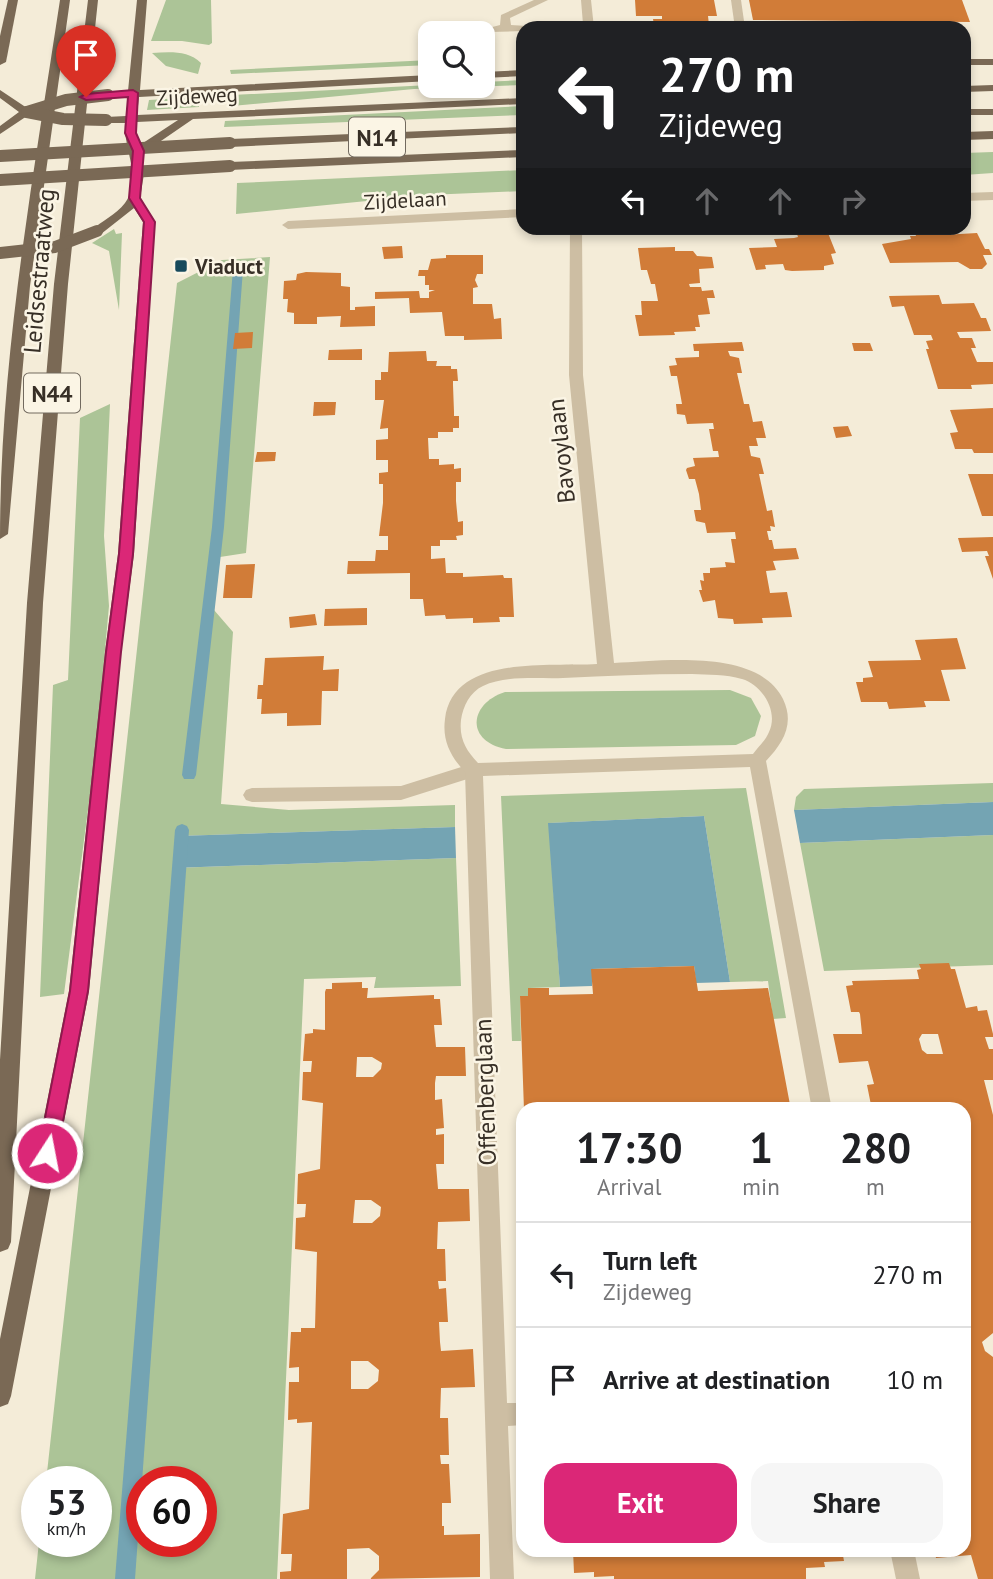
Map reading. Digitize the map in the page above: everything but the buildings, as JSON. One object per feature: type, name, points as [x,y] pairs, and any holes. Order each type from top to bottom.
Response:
[{"type":"main road","points":[[0,62],[13,0]]},
{"type":"main road","name":"Leidsestraatweg","points":[[0,534],[23,286],[65,0]]},
{"type":"main road","name":"Leidsestraatweg","points":[[0,1242],[35,603],[61,284],[93,0]]},
{"type":"main road","points":[[0,1396],[79,991],[128,527],[149,222],[134,198],[138,151],[130,133],[142,0]]},
{"type":"main road","points":[[971,62],[993,62]]},
{"type":"main road","points":[[495,74],[516,73]]},
{"type":"main road","name":"Zijdeweg","points":[[23,112],[66,100],[108,95],[418,79]]},
{"type":"main road","points":[[971,89],[993,88]]},
{"type":"main road","name":"N14","points":[[0,93],[23,112],[0,131]]},
{"type":"main road","name":"Zijdeweg","points":[[23,112],[63,119],[106,120],[516,101]]},
{"type":"main road","points":[[971,112],[993,112]]},
{"type":"main road","points":[[138,151],[194,116]]},
{"type":"main road","name":"N14","points":[[0,156],[516,130]]},
{"type":"main road","points":[[971,135],[993,135]]},
{"type":"main road","name":"N14","points":[[0,180],[230,166],[516,153]]},
{"type":"main road","points":[[0,253],[55,247],[97,231],[116,218],[134,198]]},
{"type":"street","points":[[506,29],[505,17],[543,0]]},
{"type":"street","points":[[586,0],[588,21]]},
{"type":"street","points":[[736,0],[739,21]]},
{"type":"street","points":[[495,29],[516,28]]},
{"type":"street","points":[[971,197],[993,196]]},
{"type":"street","name":"Zijdelaan","points":[[288,225],[516,213]]},
{"type":"street","name":"Bavoylaan","points":[[576,235],[576,375],[606,670]]},
{"type":"street","points":[[252,795],[401,793],[474,770],[757,760],[778,737],[780,709],[770,689],[749,675],[722,670],[606,670],[499,676],[475,683],[456,702],[452,722],[457,750],[474,770]]},
{"type":"street","points":[[757,760],[821,1102]]},
{"type":"street","name":"Offenberglaan","points":[[474,770],[502,1579]]},
{"type":"street","points":[[496,1415],[516,1414]]},
{"type":"street","points":[[903,1557],[908,1579]]},
{"type":"green space","points":[[166,0],[211,0],[212,43],[151,41]]},
{"type":"green space","points":[[152,53],[190,56],[201,63],[198,74],[166,66]]},
{"type":"green space","points":[[418,61],[418,66],[231,74],[230,70]]},
{"type":"green space","points":[[516,80],[516,85],[495,86],[495,81]]},
{"type":"green space","points":[[418,86],[418,89],[232,106],[232,95]]},
{"type":"green space","points":[[199,97],[199,107],[147,110],[149,100]]},
{"type":"green space","points":[[516,106],[516,115],[224,127],[225,121]]},
{"type":"green space","points":[[993,152],[993,173],[971,175],[971,153]]},
{"type":"green space","points":[[516,170],[516,191],[427,195],[236,214],[237,183]]},
{"type":"green space","points":[[114,229],[116,234],[122,233],[119,310],[109,251],[92,243]]},
{"type":"green space","points":[[270,257],[246,553],[220,557],[214,610],[233,632],[221,804],[289,810],[455,805],[455,827],[177,836],[174,868],[456,858],[461,986],[374,988],[376,977],[304,979],[277,1579],[35,1579],[37,1557],[112,1557],[112,1466],[48,1466],[177,283],[222,260]]},
{"type":"green space","points":[[110,404],[104,536],[109,606],[96,748],[64,994],[40,997],[53,685],[68,680],[80,418]]},
{"type":"green space","points":[[730,690],[751,698],[761,716],[755,736],[736,745],[506,749],[493,745],[478,731],[479,713],[484,705],[505,692]]},
{"type":"green space","points":[[993,783],[993,802],[794,810],[796,797],[804,789]]},
{"type":"green space","points":[[746,788],[786,1018],[773,1019],[768,981],[730,982],[704,816],[549,823],[560,987],[529,988],[528,996],[520,997],[521,1041],[512,1041],[501,796]]},
{"type":"green space","points":[[993,835],[993,965],[824,971],[800,843]]},
{"type":"water","points":[[993,802],[993,835],[800,843],[794,810]]},
{"type":"water","points":[[704,816],[730,982],[696,983],[694,966],[592,969],[592,986],[560,987],[548,823]]},
{"type":"water","points":[[455,827],[456,858],[173,868],[177,836]]},
{"type":"waterway","points":[[189,775],[218,527],[238,269]]},
{"type":"waterway","points":[[125,1579],[182,830]]},
{"type":"place","name":"Viaduct","points":[[181,266]]},
{"type":"route","points":[[47,1153],[79,991],[113,652],[126,554],[148,256],[149,222],[134,198],[138,151],[130,133],[133,93],[86,97]]}]
